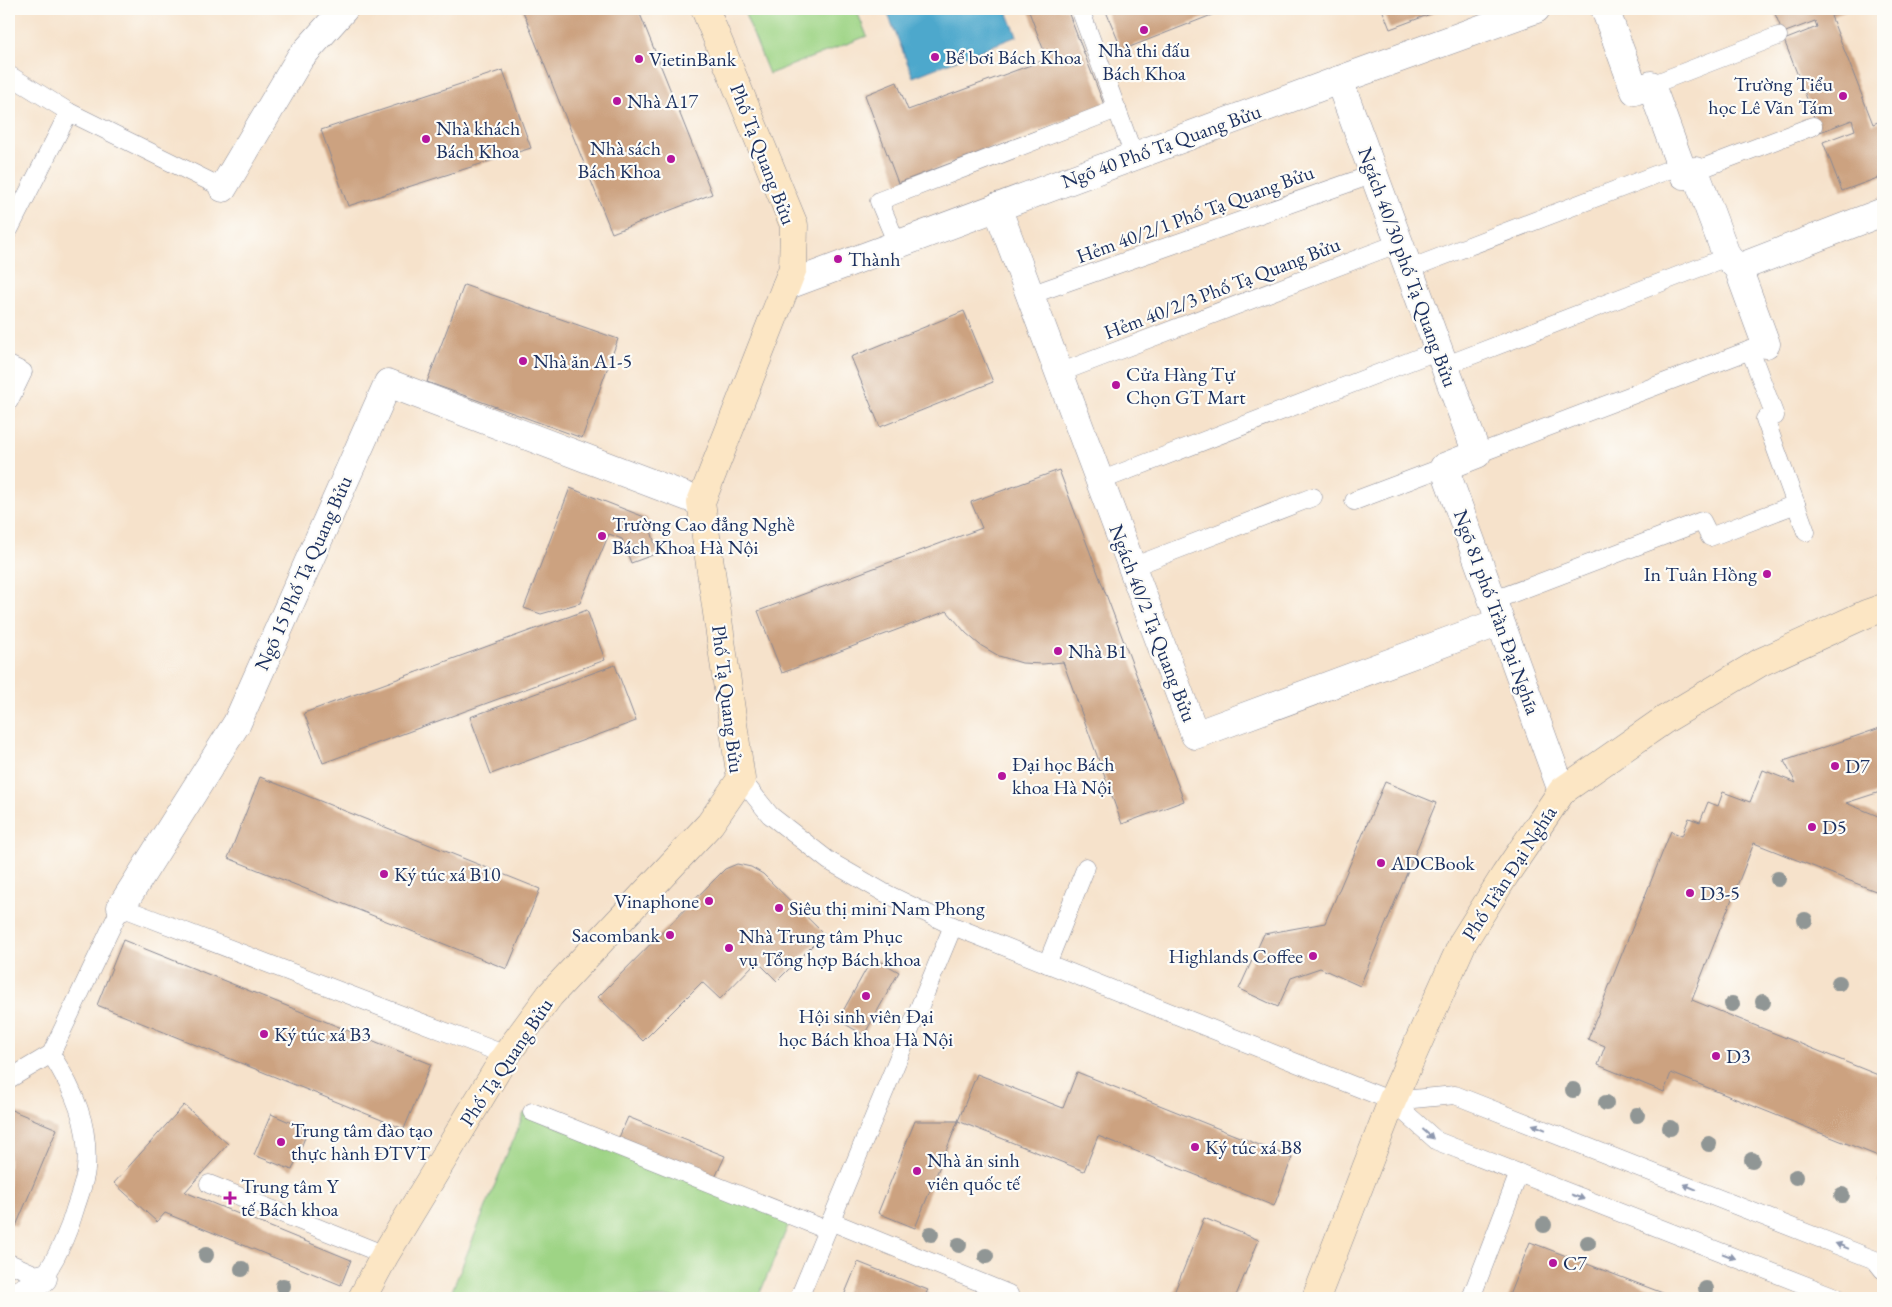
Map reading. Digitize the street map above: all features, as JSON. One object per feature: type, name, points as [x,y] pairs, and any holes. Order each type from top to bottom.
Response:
[{"type":"street","points":[[223,188],[300,58],[344,9]]},
{"type":"street","name":"Phố Tạ Quang Bửu","points":[[362,1298],[385,1255],[506,1055],[550,995],[710,824],[740,779],[701,502],[793,268],[794,225],[705,9]]},
{"type":"street","name":"Ngõ 40 Phố Tạ Quang Bửu","points":[[786,286],[1339,80],[1536,9]]},
{"type":"street","points":[[1605,9],[1635,91],[1651,85],[1732,263],[1758,347]]},
{"type":"street","name":"Ngách 40/30 phố Tạ Quang Bửu","points":[[1339,80],[1477,454]]},
{"type":"street","name":"Ngách 40/2 Tạ Quang Bửu","points":[[997,207],[1194,734],[1496,611]]},
{"type":"street","points":[[1732,263],[1883,212]]},
{"type":"street","name":"Ngõ 15 Phố Tạ Quang Bửu","points":[[121,907],[237,723],[388,383],[701,502]]},
{"type":"street","points":[[1444,467],[1477,454]]},
{"type":"street","name":"Ngõ 81 phố Trần Đại Nghĩa","points":[[1444,467],[1562,791]]},
{"type":"street","name":"Phố Trần Đại Nghĩa","points":[[1316,1298],[1392,1101],[1463,942],[1500,882],[1562,791],[1664,720],[1761,662],[1883,608]]},
{"type":"street","points":[[11,1298],[28,1290],[43,1278]]},
{"type":"lane","points":[[1080,9],[1134,156]]},
{"type":"lane","points":[[1651,85],[1778,36]]},
{"type":"lane","points":[[9,75],[69,112],[223,188]]},
{"type":"lane","points":[[897,244],[879,201],[1117,109]]},
{"type":"lane","points":[[9,230],[69,112]]},
{"type":"lane","points":[[1409,269],[1688,168],[1812,126]]},
{"type":"lane","name":"Hẻm 40/2/1 Phố Tạ Quang Bửu","points":[[1030,296],[1374,174]]},
{"type":"lane","name":"Hẻm 40/2/3 Phố Tạ Quang Bửu","points":[[1059,373],[1399,243]]},
{"type":"lane","points":[[1100,481],[1442,358],[1732,263]]},
{"type":"lane","points":[[1477,454],[1758,347],[1775,416],[1765,419],[1806,532]]},
{"type":"lane","points":[[9,365],[23,372],[9,400]]},
{"type":"lane","points":[[1354,501],[1444,467]]},
{"type":"lane","points":[[1132,567],[1313,497]]},
{"type":"lane","points":[[1496,611],[1702,521],[1710,537],[1796,504]]},
{"type":"lane","points":[[740,779],[770,815],[829,861],[883,892],[953,926],[1392,1101],[1437,1141],[1838,1298]]},
{"type":"lane","points":[[1047,964],[1086,867]]},
{"type":"lane","points":[[121,907],[506,1055]]},
{"type":"lane","name":"Ngõ 15 Phố Tạ Quang Bửu","points":[[51,1054],[121,907]]},
{"type":"lane","points":[[799,1298],[953,926]]},
{"type":"lane","points":[[9,1079],[51,1054],[69,1083],[81,1114],[87,1144],[86,1171],[72,1222],[54,1262],[43,1278],[9,1263]]},
{"type":"lane","points":[[1392,1101],[1455,1095],[1875,1260],[1883,1270]]},
{"type":"lane","points":[[532,1112],[1009,1294]]},
{"type":"lane","points":[[1471,1298],[1519,1173]]},
{"type":"lane","points":[[210,1184],[385,1255]]},
{"type":"green space","points":[[743,9],[856,9],[867,36],[769,74]]},
{"type":"green space","points":[[524,1113],[790,1221],[758,1298],[449,1298]]},
{"type":"water","name":"Bể bơi Bách Khoa","points":[[886,9],[1006,9],[1017,36],[913,77]]},
{"type":"building","name":"Nhà A17","points":[[522,9],[638,9],[712,194],[612,233]]},
{"type":"building","points":[[1028,9],[1067,9],[1104,105],[898,183],[865,95],[897,82],[908,110],[1047,59]]},
{"type":"building","name":"Nhà thi đấu Bách Khoa","points":[[1105,9],[1227,9],[1122,50]]},
{"type":"building","points":[[1382,9],[1444,9],[1390,29]]},
{"type":"building","name":"Trường Tiểu học Lê Văn Tám","points":[[1773,9],[1850,9],[1831,16],[1873,124],[1883,120],[1883,176],[1842,191],[1823,142],[1855,130],[1852,120],[1820,132],[1784,40],[1817,27],[1815,21],[1783,33]]},
{"type":"building","name":"Nhà khách Bách Khoa","points":[[503,70],[531,148],[348,206],[321,130]]},
{"type":"building","name":"Nhà ăn A1-5","points":[[464,285],[618,339],[582,438],[427,382]]},
{"type":"building","points":[[964,311],[993,382],[880,427],[851,357]]},
{"type":"building","name":"Nhà B1","points":[[1059,470],[1184,801],[1122,824],[1063,662],[1043,664],[1022,663],[999,656],[980,645],[966,633],[947,611],[782,673],[758,611],[982,528],[971,502]]},
{"type":"building","name":"Trường Cao đẳng Nghề Bách Khoa Hà Nội","points":[[570,488],[647,518],[658,553],[631,563],[622,539],[609,534],[580,603],[541,614],[524,608]]},
{"type":"building","points":[[587,610],[605,660],[323,763],[304,713]]},
{"type":"building","points":[[615,665],[636,721],[491,774],[470,717]]},
{"type":"building","points":[[1883,727],[1883,791],[1846,803],[1883,818],[1883,894],[1754,843],[1692,1000],[1883,1077],[1883,1158],[1671,1073],[1664,1092],[1598,1065],[1605,1046],[1588,1039],[1671,831],[1682,836],[1689,818],[1700,822],[1708,802],[1718,806],[1723,792],[1750,802],[1763,770],[1796,783],[1784,761]]},
{"type":"building","name":"Ký túc xá B10","points":[[260,777],[540,889],[507,969],[228,858]]},
{"type":"building","points":[[1385,782],[1436,803],[1360,986],[1320,968],[1291,978],[1278,1007],[1239,989],[1264,934],[1325,923]]},
{"type":"building","name":"Nhà Trung tâm Phục vụ Tổng hợp Bách khoa","points":[[737,864],[751,867],[763,874],[824,934],[777,981],[757,961],[720,999],[702,982],[643,1041],[598,997],[725,869]]},
{"type":"building","name":"Ký túc xá B3","points":[[123,940],[431,1064],[404,1129],[97,1005]]},
{"type":"building","points":[[873,957],[899,972],[864,1035],[838,1020]]},
{"type":"building","name":"Ký túc xá B8","points":[[1077,1072],[1292,1158],[1274,1206],[1098,1136],[1084,1171],[958,1121],[977,1074],[1063,1108]]},
{"type":"building","points":[[184,1105],[228,1144],[185,1192],[351,1260],[341,1285],[165,1213],[157,1222],[114,1183]]},
{"type":"building","points":[[9,1109],[57,1129],[16,1226],[9,1223]]},
{"type":"building","name":"Trung tâm đào tạo thực hành ĐTVT","points":[[271,1114],[308,1130],[292,1170],[254,1155]]},
{"type":"building","points":[[628,1117],[725,1156],[713,1182],[617,1142]]},
{"type":"building","points":[[915,1121],[958,1121],[915,1228],[878,1213]]},
{"type":"building","points":[[1883,1172],[1883,1185],[1879,1183]]},
{"type":"building","points":[[1204,1218],[1259,1240],[1235,1298],[1172,1298]]},
{"type":"building","name":"C7","points":[[1530,1242],[1639,1284],[1676,1298],[1508,1298]]},
{"type":"building","points":[[858,1262],[928,1290],[926,1293],[938,1298],[843,1298]]},
{"type":"place","name":"Nhà thi đấu Bách Khoa","points":[[1144,30]]},
{"type":"place","name":"Bể bơi Bách Khoa","points":[[935,57]]},
{"type":"place","name":"VietinBank","points":[[639,59]]},
{"type":"place","name":"Trường Tiểu học Lê Văn Tám","points":[[1843,96]]},
{"type":"place","name":"Nhà A17","points":[[617,101]]},
{"type":"place","name":"Nhà khách Bách Khoa","points":[[426,139]]},
{"type":"place","name":"Nhà sách Bách Khoa","points":[[671,159]]},
{"type":"place","name":"Thành","points":[[838,259]]},
{"type":"place","name":"Nhà ăn A1-5","points":[[523,361]]},
{"type":"place","name":"Cửa Hàng Tự Chọn GT Mart","points":[[1116,385]]},
{"type":"place","name":"Trường Cao đẳng Nghề Bách Khoa Hà Nội","points":[[602,536]]},
{"type":"place","name":"In Tuân Hồng","points":[[1767,574]]},
{"type":"place","name":"Nhà B1","points":[[1058,651]]},
{"type":"place","name":"D7","points":[[1835,766]]},
{"type":"place","name":"Đại học Bách khoa Hà Nội","points":[[1002,776]]},
{"type":"place","name":"D5","points":[[1812,827]]},
{"type":"place","name":"ADCBook","points":[[1381,863]]},
{"type":"place","name":"Ký túc xá B10","points":[[384,874]]},
{"type":"place","name":"D3-5","points":[[1690,893]]},
{"type":"place","name":"Vinaphone","points":[[709,901]]},
{"type":"place","name":"Siêu thị mini Nam Phong","points":[[779,908]]},
{"type":"place","name":"Sacombank","points":[[670,935]]},
{"type":"place","name":"Nhà Trung tâm Phục vụ Tổng hợp Bách khoa","points":[[729,948]]},
{"type":"place","name":"Highlands Coffee","points":[[1313,956]]},
{"type":"place","name":"Hội sinh viên Đại học Bách khoa Hà Nội","points":[[866,996]]},
{"type":"place","name":"Ký túc xá B3","points":[[264,1034]]},
{"type":"place","name":"D3","points":[[1716,1056]]},
{"type":"place","name":"Trung tâm đào tạo thực hành ĐTVT","points":[[281,1142]]},
{"type":"place","name":"Ký túc xá B8","points":[[1195,1147]]},
{"type":"place","name":"Nhà ăn sinh viên quốc tế","points":[[917,1171]]},
{"type":"place","name":"Trung tâm Y tế Bách khoa","points":[[230,1198]]},
{"type":"place","name":"C7","points":[[1553,1263]]}]
